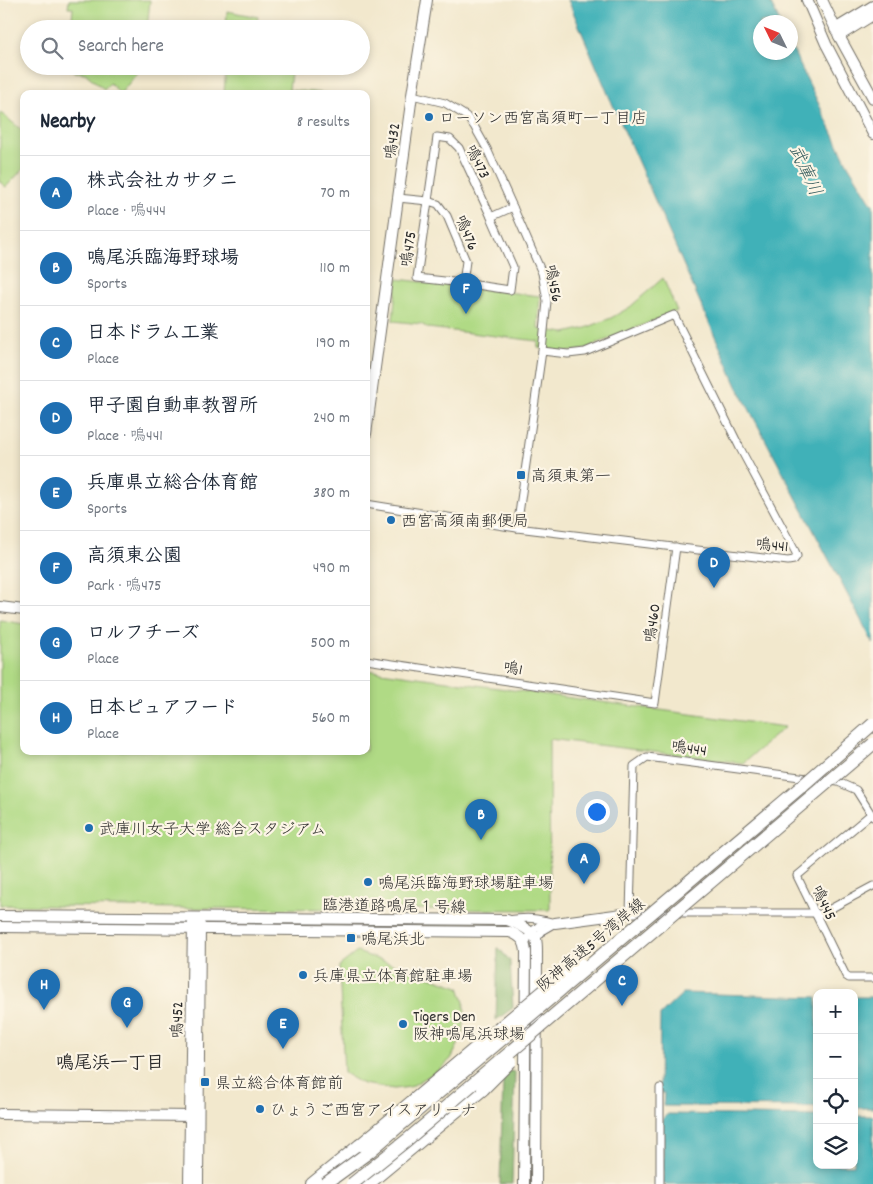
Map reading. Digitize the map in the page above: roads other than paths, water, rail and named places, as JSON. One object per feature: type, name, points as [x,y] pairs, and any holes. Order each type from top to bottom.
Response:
[{"type":"highway","name":"阪神高速5号湾岸線","points":[[325,1184],[406,1121],[809,781],[873,724]]},
{"type":"highway","name":"阪神高速5号湾岸線","points":[[352,1184],[415,1133],[873,744]]},
{"type":"highway","points":[[312,1184],[546,989],[712,862]]},
{"type":"highway","points":[[368,1184],[483,1089],[578,994]]},
{"type":"street","name":"鳴432","points":[[370,404],[426,0]]},
{"type":"street","points":[[807,0],[826,44],[873,134]]},
{"type":"street","points":[[817,0],[828,13]]},
{"type":"street","points":[[822,0],[873,98]]},
{"type":"street","points":[[837,32],[873,6]]},
{"type":"street","points":[[837,32],[873,15]]},
{"type":"street","name":"鳴456","points":[[412,95],[446,104],[466,116],[474,126],[514,207],[542,273],[548,301],[517,528]]},
{"type":"street","name":"鳴473","points":[[428,201],[437,137],[450,139],[459,148],[491,217]]},
{"type":"street","points":[[398,198],[428,201]]},
{"type":"street","name":"鳴475","points":[[428,201],[417,278],[510,290],[512,267],[491,217]]},
{"type":"street","name":"鳴476","points":[[428,201],[438,204],[447,216],[466,262],[464,283]]},
{"type":"street","points":[[491,217],[514,207]]},
{"type":"street","name":"鳴441","points":[[370,505],[517,528],[788,561],[794,560],[797,556],[740,448],[674,315],[585,352],[568,354],[542,351]]},
{"type":"street","name":"鳴460","points":[[655,703],[676,547]]},
{"type":"street","points":[[0,607],[20,610]]},
{"type":"street","name":"鳴1","points":[[370,661],[655,703]]},
{"type":"street","name":"鳴444","points":[[630,913],[634,766],[647,757],[838,782],[856,790],[872,816]]},
{"type":"street","name":"鳴445","points":[[872,816],[797,876],[846,976],[849,978],[873,978]]},
{"type":"street","points":[[508,920],[523,918],[550,922],[630,913],[816,914],[873,886]]},
{"type":"street","name":"臨港道路鳴尾１号線","points":[[0,916],[508,920],[523,927],[533,936]]},
{"type":"street","name":"鳴452","points":[[189,1184],[194,1116],[197,917]]},
{"type":"street","points":[[524,1184],[525,945],[550,922]]},
{"type":"street","name":"臨港道路鳴尾１号線","points":[[0,927],[510,932],[518,935],[525,945]]},
{"type":"street","points":[[533,936],[537,952],[536,1184]]},
{"type":"street","points":[[660,1088],[660,1184]]},
{"type":"street","points":[[0,1114],[194,1116]]},
{"type":"street","name":"鳴452","points":[[194,1116],[198,1184]]},
{"type":"water","name":"武庫川","points":[[568,0],[769,0],[776,15],[753,15],[753,60],[798,60],[847,163],[873,205],[873,643],[737,386]]},
{"type":"water","points":[[683,993],[813,997],[813,1107],[663,1106],[664,1093],[659,1093],[660,1015]]},
{"type":"water","points":[[858,997],[873,997],[873,1108],[858,1108]]},
{"type":"water","points":[[668,1114],[813,1116],[813,1169],[858,1169],[858,1116],[873,1116],[873,1184],[663,1184],[663,1118]]},
{"type":"place","name":"ローソン西宮高須町一丁目店","points":[[429,117]]},
{"type":"place","name":"高須東公園","points":[[466,314]]},
{"type":"place","name":"高須東第一","points":[[521,475]]},
{"type":"place","name":"西宮高須南郵便局","points":[[391,520]]},
{"type":"place","name":"甲子園自動車教習所","points":[[714,588]]},
{"type":"place","name":"武庫川女子大学 総合スタジアム","points":[[89,828]]},
{"type":"place","name":"鳴尾浜臨海野球場","points":[[481,840]]},
{"type":"place","name":"鳴尾浜臨海野球場駐車場","points":[[368,882]]},
{"type":"place","name":"株式会社カサタニ","points":[[584,884]]},
{"type":"place","name":"鳴尾浜北","points":[[351,938]]},
{"type":"place","name":"兵庫県立体育館駐車場","points":[[303,975]]},
{"type":"place","name":"日本ドラム工業","points":[[622,1006]]},
{"type":"place","name":"日本ピュアフード","points":[[44,1010]]},
{"type":"place","name":"Tigers Den 阪神鳴尾浜球場","points":[[403,1024]]},
{"type":"place","name":"ロルフチーズ","points":[[127,1028]]},
{"type":"place","name":"兵庫県立総合体育館","points":[[283,1049]]},
{"type":"place","name":"県立総合体育館前","points":[[205,1082]]},
{"type":"place","name":"ひょうご西宮アイスアリーナ","points":[[260,1109]]},
{"type":"district","name":"鳴尾浜一丁目","points":[[110,1062]]}]
